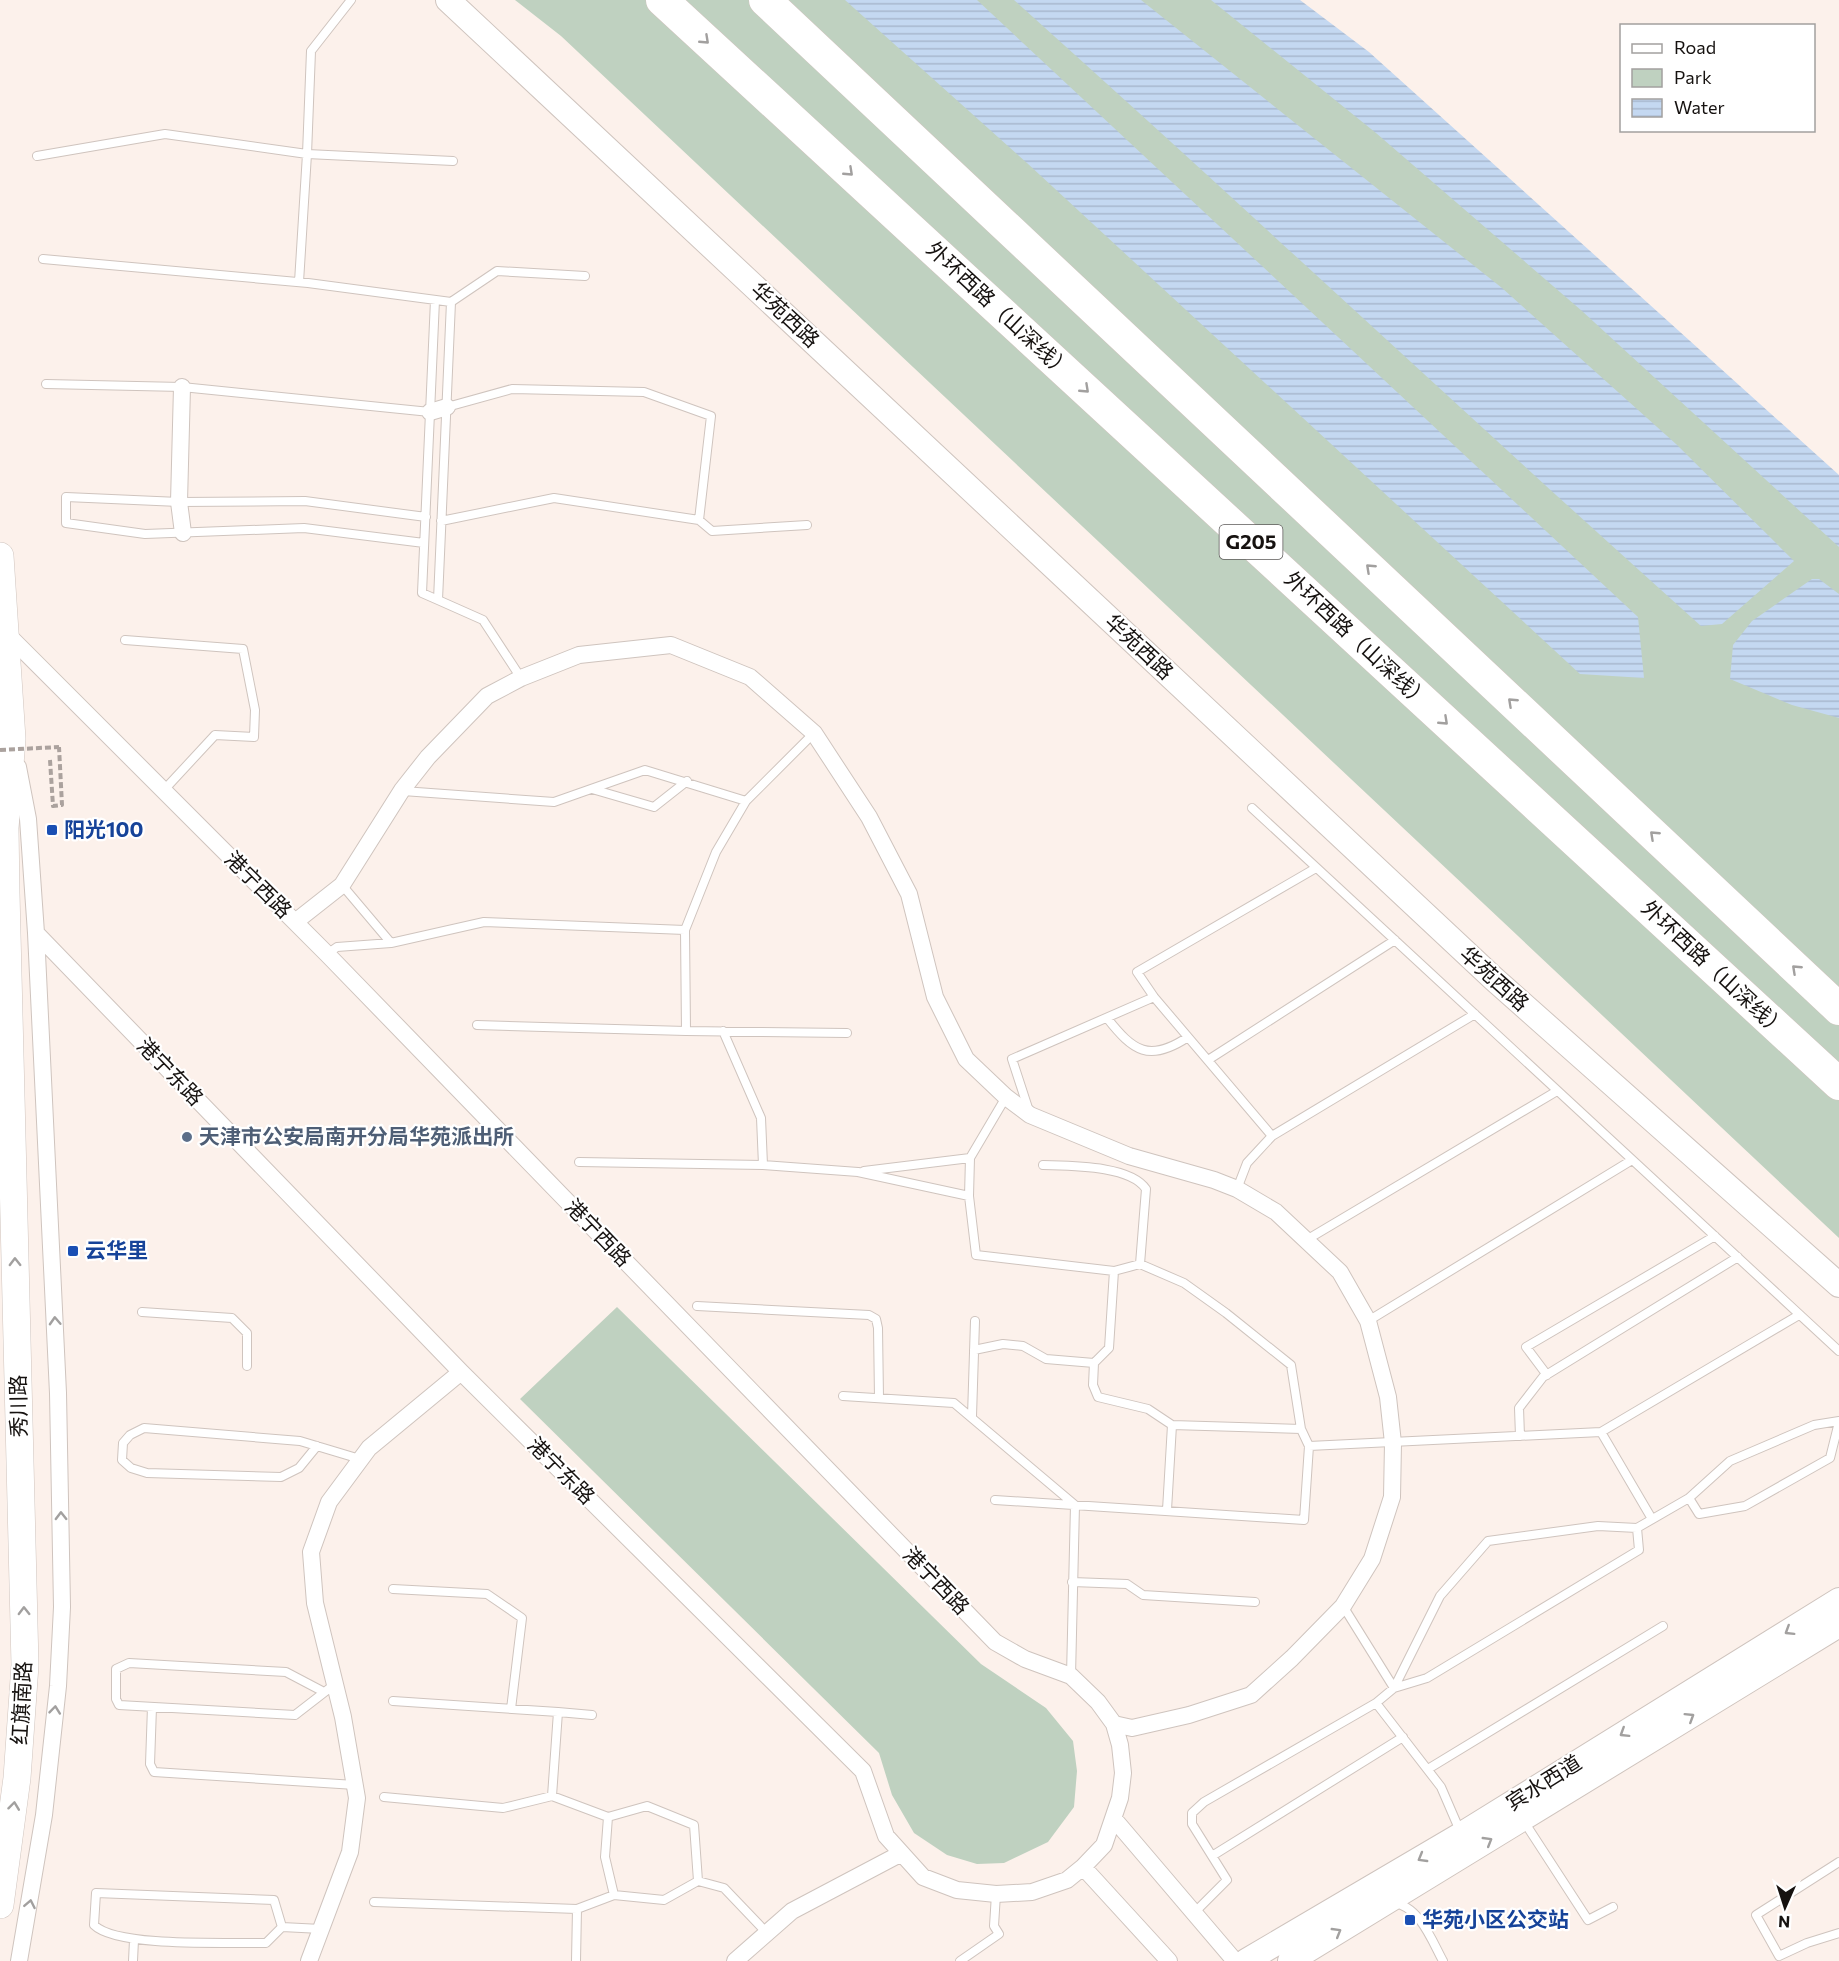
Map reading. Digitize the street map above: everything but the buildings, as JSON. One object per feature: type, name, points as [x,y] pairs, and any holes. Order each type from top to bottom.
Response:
[{"type":"highway","name":"外环西路（山深线）","points":[[662,0],[1839,1084]]},
{"type":"highway","name":"G205","points":[[765,0],[1839,1009]]},
{"type":"main road","name":"秀川路","points":[[0,556],[5,632],[6,882],[23,1572]]},
{"type":"main road","name":"红旗南路","points":[[0,1905],[17,1778],[25,1665],[23,1572]]},
{"type":"street","name":"华苑西路","points":[[448,0],[1494,980],[1839,1285]]},
{"type":"street","points":[[182,387],[179,502],[183,533]]},
{"type":"street","points":[[430,412],[447,407]]},
{"type":"street","name":"港宁西路","points":[[5,632],[327,954],[995,1642],[1025,1659],[1071,1677],[1098,1702],[1114,1724],[1124,1773],[1114,1819],[1104,1845]]},
{"type":"street","points":[[295,922],[342,885],[402,790],[428,757],[487,696],[521,678],[579,655],[671,645],[750,677],[814,733],[869,817],[909,894],[935,997],[966,1059],[1006,1097],[1030,1114],[1129,1156],[1214,1180],[1237,1189],[1276,1212],[1308,1239],[1340,1272],[1368,1321],[1388,1396],[1393,1443],[1392,1497],[1372,1558],[1343,1606],[1292,1658],[1251,1695],[1189,1715],[1132,1728],[1114,1724]]},
{"type":"street","points":[[6,745],[28,819],[36,933],[58,1393],[62,1607],[58,1686],[44,1815],[19,1961]]},
{"type":"street","name":"港宁东路","points":[[36,933],[461,1372],[863,1771],[886,1836],[900,1854],[923,1876],[957,1890],[996,1894],[1032,1892],[1067,1880],[1104,1845]]},
{"type":"street","points":[[309,1961],[350,1852],[357,1798],[329,1688],[315,1603],[311,1552],[329,1502],[369,1448],[461,1372]]},
{"type":"street","name":"宾水西道","points":[[1246,1961],[1462,1834],[1839,1600]]},
{"type":"street","name":"宾水西道","points":[[1290,1961],[1839,1625]]},
{"type":"street","points":[[1114,1819],[1234,1961]]},
{"type":"street","points":[[735,1961],[792,1911],[900,1854]]},
{"type":"street","points":[[1083,1867],[1168,1961]]},
{"type":"lane","points":[[299,282],[311,51],[351,0]]},
{"type":"lane","points":[[37,156],[165,134],[307,154],[453,161]]},
{"type":"lane","points":[[43,259],[299,282],[451,302],[497,271],[585,276]]},
{"type":"lane","points":[[435,300],[422,593],[483,620],[521,678]]},
{"type":"lane","points":[[438,600],[451,302]]},
{"type":"lane","points":[[46,384],[182,387],[430,412]]},
{"type":"lane","points":[[447,407],[512,389],[644,392],[711,416],[699,520]]},
{"type":"lane","points":[[424,543],[304,528],[146,534],[66,524],[66,497],[179,502],[305,501],[426,517]]},
{"type":"lane","points":[[441,521],[555,498],[699,520],[712,531],[807,525]]},
{"type":"lane","points":[[125,640],[243,650],[255,710],[254,737],[215,735],[164,790]]},
{"type":"lane","points":[[686,1031],[685,930],[716,852],[746,801],[814,733]]},
{"type":"lane","points":[[402,790],[554,802],[645,770],[687,781],[746,801]]},
{"type":"lane","points":[[591,789],[654,807],[687,781]]},
{"type":"lane","points":[[1252,808],[1839,1351]]},
{"type":"lane","points":[[1272,1136],[1154,997],[1137,972],[1316,868]]},
{"type":"lane","points":[[342,885],[391,943]]},
{"type":"lane","points":[[327,954],[337,947],[391,943],[484,922],[685,930]]},
{"type":"lane","points":[[1208,1060],[1395,940]]},
{"type":"lane","points":[[1030,1114],[1012,1059],[1154,997]]},
{"type":"lane","points":[[1237,1189],[1247,1163],[1272,1136],[1475,1014]]},
{"type":"lane","points":[[1107,1018],[1126,1042],[1149,1051],[1171,1048],[1188,1037]]},
{"type":"lane","points":[[477,1025],[847,1033]]},
{"type":"lane","points":[[723,1031],[761,1118],[763,1165]]},
{"type":"lane","points":[[1308,1239],[1557,1091]]},
{"type":"lane","points":[[995,1500],[1304,1520],[1309,1446],[1301,1429],[1291,1365],[1184,1283],[1140,1264],[1114,1271],[976,1255],[969,1196],[970,1158],[1006,1097]]},
{"type":"lane","points":[[858,1172],[970,1158]]},
{"type":"lane","points":[[1368,1321],[1632,1160]]},
{"type":"lane","points":[[579,1162],[763,1165],[858,1172],[969,1196]]},
{"type":"lane","points":[[1043,1165],[1094,1167],[1140,1180],[1146,1189],[1140,1264]]},
{"type":"lane","points":[[1547,1375],[1526,1347],[1715,1236]]},
{"type":"lane","points":[[1520,1436],[1518,1408],[1547,1375],[1738,1257]]},
{"type":"lane","points":[[1114,1271],[1109,1348],[1094,1363],[1093,1385],[1098,1397],[1148,1409],[1172,1425],[1301,1429]]},
{"type":"lane","points":[[697,1306],[869,1315],[876,1319],[878,1328],[879,1398]]},
{"type":"lane","points":[[142,1312],[232,1318],[247,1333],[247,1366]]},
{"type":"lane","points":[[1309,1446],[1601,1432],[1799,1314]]},
{"type":"lane","points":[[972,1416],[975,1321]]},
{"type":"lane","points":[[974,1350],[1002,1344],[1023,1346],[1046,1359],[1094,1363]]},
{"type":"lane","points":[[843,1395],[954,1403],[1075,1505]]},
{"type":"lane","points":[[1394,1688],[1440,1596],[1488,1541],[1598,1526],[1637,1528],[1689,1498],[1730,1461],[1815,1425],[1839,1422],[1830,1458],[1744,1506],[1699,1514],[1689,1498]]},
{"type":"lane","points":[[1167,1510],[1172,1425]]},
{"type":"lane","points":[[317,1446],[299,1468],[281,1477],[147,1473],[131,1468],[122,1460],[123,1443],[144,1428],[300,1440],[361,1459]]},
{"type":"lane","points":[[1601,1432],[1652,1519]]},
{"type":"lane","points":[[1071,1677],[1075,1505]]},
{"type":"lane","points":[[1194,1913],[1227,1880],[1192,1824],[1192,1813],[1204,1802],[1376,1703],[1394,1688],[1427,1678],[1639,1550],[1637,1528]]},
{"type":"lane","points":[[1072,1582],[1127,1584],[1143,1595],[1255,1602]]},
{"type":"lane","points":[[393,1589],[487,1594],[522,1618],[511,1709]]},
{"type":"lane","points":[[1343,1606],[1394,1688]]},
{"type":"lane","points":[[1428,1769],[1663,1626]]},
{"type":"lane","points":[[129,1663],[286,1672],[329,1688],[294,1715],[119,1706],[116,1699],[116,1669],[120,1665],[129,1663]]},
{"type":"lane","points":[[393,1701],[592,1715]]},
{"type":"lane","points":[[1376,1703],[1441,1787],[1462,1834]]},
{"type":"lane","points":[[152,1707],[150,1764],[154,1772],[355,1785]]},
{"type":"lane","points":[[552,1796],[558,1712]]},
{"type":"lane","points":[[1212,1856],[1402,1737]]},
{"type":"lane","points":[[384,1797],[503,1808],[552,1796],[608,1817],[647,1806],[694,1825],[698,1881]]},
{"type":"lane","points":[[608,1817],[605,1857],[614,1895]]},
{"type":"lane","points":[[1522,1820],[1588,1920],[1613,1907]]},
{"type":"lane","points":[[1839,1862],[1756,1915],[1779,1956],[1807,1943],[1839,1933]]},
{"type":"lane","points":[[374,1902],[577,1909],[614,1895],[664,1900],[698,1881],[724,1888],[767,1933]]},
{"type":"lane","points":[[282,1927],[274,1900],[96,1893],[94,1925],[101,1932],[134,1940],[266,1943],[282,1927],[321,1929]]},
{"type":"lane","points":[[960,1961],[999,1934],[994,1926],[996,1894]]},
{"type":"lane","points":[[1384,1904],[1398,1904],[1412,1911],[1443,1961]]},
{"type":"lane","points":[[576,1961],[577,1909]]},
{"type":"lane","points":[[133,1961],[134,1940]]},
{"type":"path","points":[[6,745],[59,747],[62,805],[53,806],[50,760]]},
{"type":"green space","points":[[515,0],[1281,0],[1839,493],[1839,1238],[561,36]]},
{"type":"green space","points":[[617,1307],[981,1664],[1046,1708],[1073,1741],[1077,1771],[1074,1807],[1048,1842],[1004,1863],[977,1864],[947,1855],[914,1833],[892,1795],[879,1753],[520,1399]]},
{"type":"water","points":[[845,0],[977,0],[1638,617],[1644,678],[1580,674],[1027,163]]},
{"type":"water","points":[[1014,0],[1141,0],[1502,288],[1676,444],[1794,561],[1722,624],[1701,626]]},
{"type":"water","points":[[1211,0],[1300,0],[1369,52],[1839,475],[1839,547],[1582,311],[1376,133]]},
{"type":"water","points":[[1812,579],[1819,579],[1839,594],[1839,718],[1792,705],[1730,679],[1733,645],[1752,621]]},
{"type":"place","name":"阳光100","points":[[52,830]]},
{"type":"place","name":"天津市公安局南开分局华苑派出所","points":[[187,1137]]},
{"type":"place","name":"云华里","points":[[73,1251]]},
{"type":"place","name":"华苑小区公交站","points":[[1410,1920]]}]
